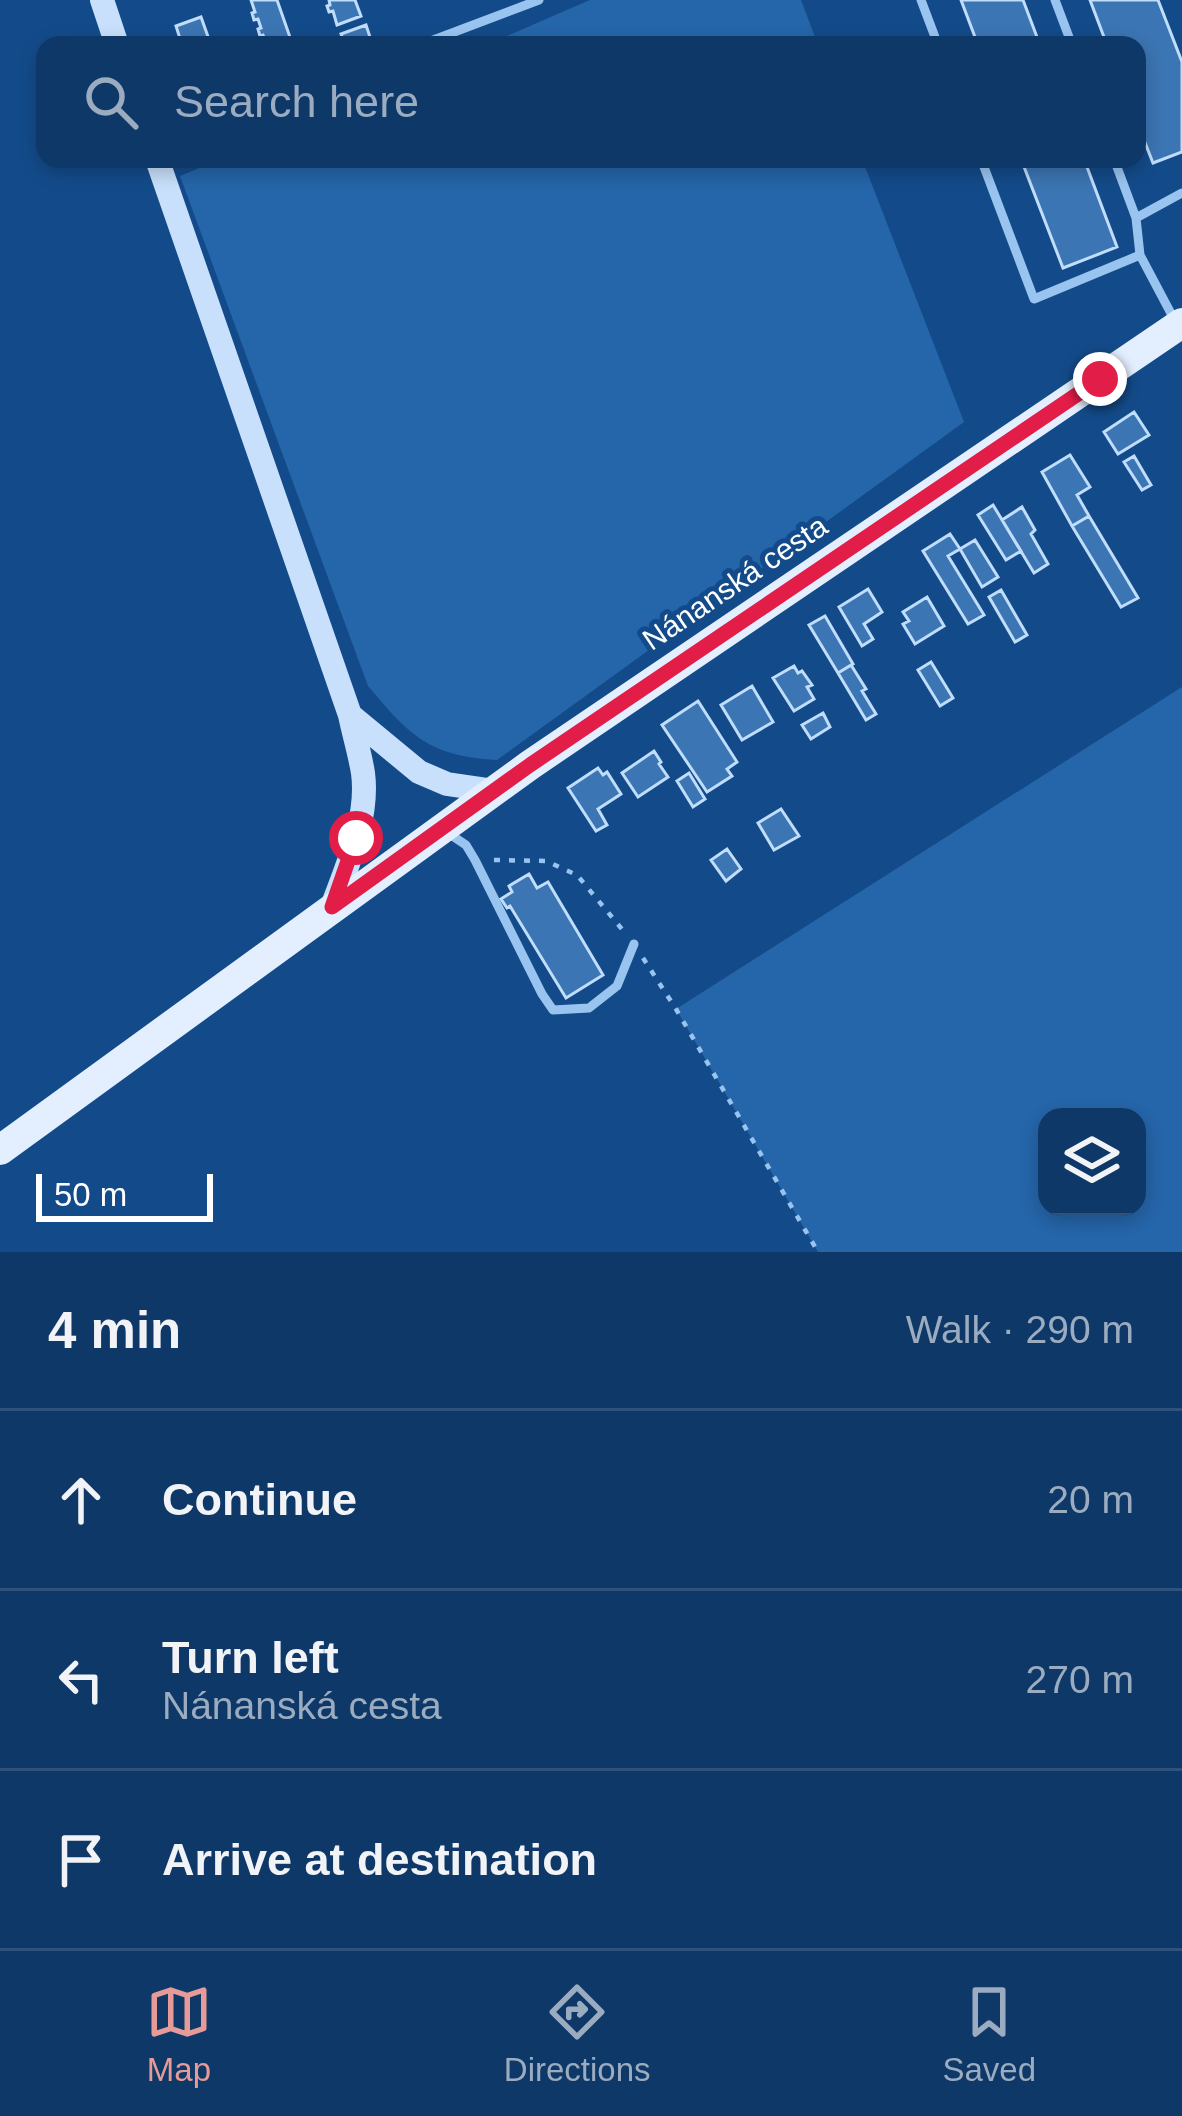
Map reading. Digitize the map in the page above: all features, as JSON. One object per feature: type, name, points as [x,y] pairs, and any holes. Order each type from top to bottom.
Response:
[{"type":"main road","points":[[102,0],[115,36]]},
{"type":"main road","points":[[160,168],[350,716],[364,778],[362,809],[332,907]]},
{"type":"main road","name":"Nánanská cesta","points":[[0,1150],[495,791],[1180,325]]},
{"type":"main road","points":[[350,716],[419,772],[447,784],[495,791]]},
{"type":"lane","points":[[444,36],[539,0]]},
{"type":"lane","points":[[921,0],[935,36]]},
{"type":"lane","points":[[1055,0],[1069,36]]},
{"type":"lane","points":[[984,168],[1034,299],[1140,255]]},
{"type":"lane","points":[[1117,168],[1136,218],[1140,255],[1180,325]]},
{"type":"lane","points":[[1136,218],[1182,193]]},
{"type":"lane","points":[[443,829],[466,845],[554,1010],[589,1008],[617,986],[634,944]]},
{"type":"path","points":[[475,860],[546,861],[577,875],[634,944],[676,1009],[818,1252]]},
{"type":"shaded area","points":[[590,0],[801,0],[815,36],[507,36]]},
{"type":"shaded area","points":[[199,168],[865,168],[964,422],[497,760],[454,754],[409,730],[368,686],[180,176]]},
{"type":"shaded area","points":[[1182,687],[1182,1252],[818,1252],[676,1009]]},
{"type":"building","points":[[251,0],[277,0],[290,36],[260,36]]},
{"type":"building","points":[[329,0],[355,0],[361,16],[337,25],[327,6]]},
{"type":"building","points":[[961,0],[1023,0],[1037,36],[975,36]]},
{"type":"building","points":[[1090,0],[1158,0],[1182,62],[1182,152],[1153,163],[1146,145],[1146,36],[1104,36]]},
{"type":"building","points":[[201,17],[208,36],[179,36],[176,26]]},
{"type":"building","points":[[366,25],[370,36],[342,36]]},
{"type":"building","points":[[1024,168],[1087,168],[1117,247],[1063,268]]},
{"type":"building","points":[[1134,412],[1149,435],[1118,454],[1104,432]]},
{"type":"building","points":[[1070,455],[1090,487],[1077,495],[1089,516],[1072,526],[1042,472]]},
{"type":"building","points":[[1134,456],[1151,485],[1142,490],[1124,462]]},
{"type":"building","points":[[993,505],[1021,551],[1006,560],[978,515]]},
{"type":"building","points":[[1022,507],[1048,564],[1034,573],[1002,520]]},
{"type":"building","points":[[1089,516],[1138,598],[1121,607],[1072,526]]},
{"type":"building","points":[[950,534],[960,549],[948,556],[984,615],[968,624],[923,551]]},
{"type":"building","points":[[975,540],[998,577],[982,587],[960,549]]},
{"type":"building","points":[[868,589],[882,612],[864,624],[873,639],[862,646],[839,607]]},
{"type":"building","points":[[1001,590],[1027,635],[1015,642],[989,597]]},
{"type":"building","points":[[927,597],[944,626],[915,644],[903,624],[909,621],[903,612]]},
{"type":"building","points":[[825,616],[853,664],[838,673],[809,625]]},
{"type":"building","points":[[931,662],[953,698],[940,706],[918,670]]},
{"type":"building","points":[[851,665],[876,714],[866,720],[838,673]]},
{"type":"building","points":[[794,666],[812,685],[807,687],[814,699],[794,711],[773,678]]},
{"type":"building","points":[[752,686],[773,722],[742,740],[721,705]]},
{"type":"building","points":[[698,701],[737,762],[727,769],[732,776],[707,792],[662,725]]},
{"type":"building","points":[[823,713],[830,727],[811,739],[802,725]]},
{"type":"building","points":[[654,751],[668,777],[638,797],[622,773]]},
{"type":"building","points":[[598,768],[603,775],[607,772],[621,794],[598,809],[607,825],[596,831],[568,788]]},
{"type":"building","points":[[689,773],[705,799],[693,807],[677,781]]},
{"type":"building","points":[[781,809],[799,836],[774,850],[758,823]]},
{"type":"building","points":[[727,849],[741,869],[726,881],[711,860]]},
{"type":"building","points":[[529,874],[537,888],[548,882],[603,975],[566,998],[510,906],[501,899],[512,892],[509,886]]},
{"type":"route","points":[[356,838],[332,907],[530,765],[1100,379]]}]
